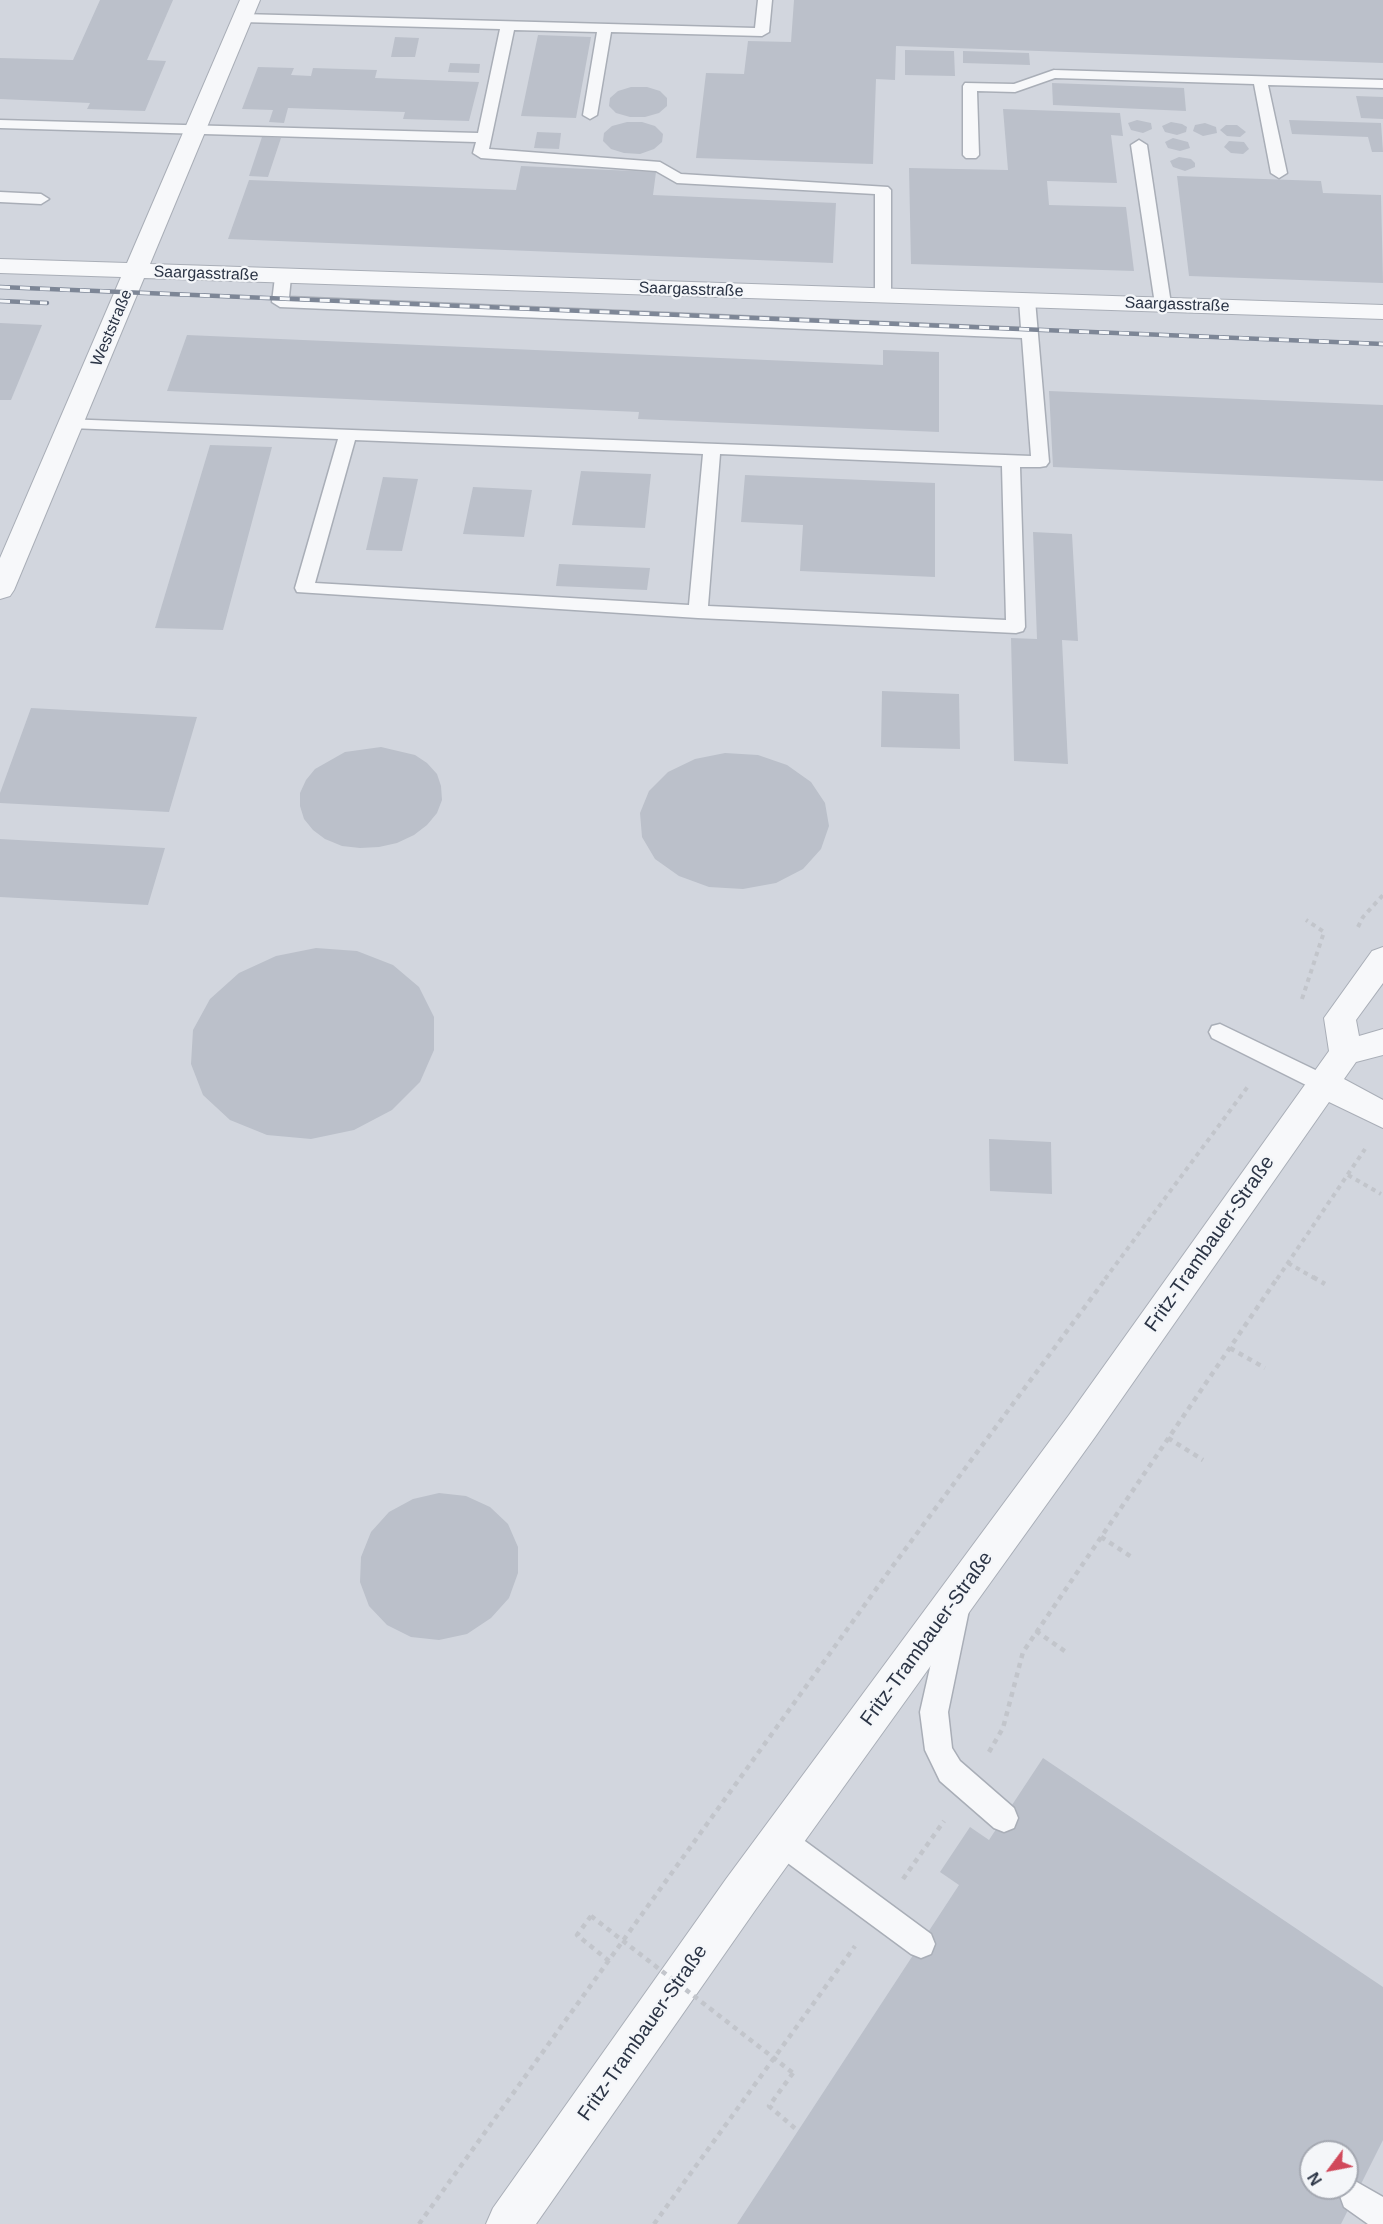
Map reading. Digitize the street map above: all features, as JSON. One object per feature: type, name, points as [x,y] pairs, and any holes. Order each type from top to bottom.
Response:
[{"type":"street","name":"Weststraße","points":[[0,590],[246,9]]},
{"type":"street","name":"Saargasstraße","points":[[0,266],[1383,312]]},
{"type":"street","points":[[1334,1069],[1340,1018],[1383,959]]},
{"type":"street","points":[[1334,1069],[1383,1042]]},
{"type":"street","points":[[1334,1069],[1383,1115]]},
{"type":"street","name":"Fritz-Trambauer-Straße","points":[[509,2224],[780,1840],[1082,1426],[1334,1069]]},
{"type":"lane","points":[[246,9],[508,25],[762,32],[765,0]]},
{"type":"lane","points":[[508,25],[481,153],[660,166],[677,178],[883,190],[883,296]]},
{"type":"lane","points":[[590,115],[605,27]]},
{"type":"lane","points":[[971,156],[970,86],[1015,88],[1054,74],[1383,84]]},
{"type":"lane","points":[[1260,80],[1280,173]]},
{"type":"lane","points":[[0,124],[485,138]]},
{"type":"lane","points":[[1139,145],[1163,304]]},
{"type":"lane","points":[[0,197],[40,199]]},
{"type":"lane","points":[[283,277],[280,302],[1030,333]]},
{"type":"lane","points":[[71,423],[1040,462],[1027,300]]},
{"type":"lane","points":[[348,434],[304,588],[698,612],[1016,627],[1011,460]]},
{"type":"lane","points":[[698,612],[712,448]]},
{"type":"lane","points":[[1220,1032],[1334,1069]]},
{"type":"lane","points":[[959,1594],[934,1712],[939,1750],[950,1771],[1004,1818]]},
{"type":"lane","points":[[780,1840],[921,1944]]},
{"type":"lane","points":[[1359,2199],[1383,2217]]},
{"type":"path","points":[[1299,1008],[1324,932],[1306,920]]},
{"type":"path","points":[[419,2224],[892,1567],[1255,1077]]},
{"type":"path","points":[[654,2224],[968,1787],[1003,1728],[1023,1652],[1036,1631],[1366,1148]]},
{"type":"path","points":[[1348,1176],[1381,1194]]},
{"type":"path","points":[[1288,1263],[1325,1284]]},
{"type":"path","points":[[1230,1348],[1265,1368]]},
{"type":"path","points":[[1168,1438],[1203,1460]]},
{"type":"path","points":[[1101,1537],[1133,1558]]},
{"type":"path","points":[[1036,1631],[1066,1652]]},
{"type":"path","points":[[609,1961],[577,1935],[591,1916],[793,2073],[769,2106],[798,2131]]},
{"type":"shaded area","points":[[0,0],[1383,0],[1383,2224],[0,2224]]},
{"type":"building","points":[[100,0],[173,0],[147,60],[166,61],[145,111],[87,109],[90,103],[0,99],[0,58],[73,60]]},
{"type":"building","points":[[794,0],[1383,0],[1383,63],[896,46],[895,80],[876,79],[873,164],[696,158],[706,73],[744,74],[748,41],[791,42]]},
{"type":"building","points":[[538,35],[591,37],[576,118],[521,116]]},
{"type":"building","points":[[395,37],[419,38],[415,57],[391,57]]},
{"type":"building","points":[[905,50],[954,51],[955,76],[905,75]]},
{"type":"building","points":[[963,51],[1029,53],[1030,65],[963,63]]},
{"type":"building","points":[[450,63],[480,64],[479,73],[448,72]]},
{"type":"building","points":[[258,67],[294,68],[291,75],[311,76],[313,68],[377,70],[375,78],[479,82],[469,121],[403,119],[405,112],[288,108],[284,123],[269,122],[273,110],[242,109]]},
{"type":"building","points":[[1052,83],[1184,88],[1186,111],[1053,105]]},
{"type":"building","points":[[631,87],[647,87],[660,91],[667,98],[667,106],[659,113],[645,117],[630,117],[616,113],[609,106],[610,98],[618,91]]},
{"type":"building","points":[[1356,96],[1383,97],[1383,119],[1361,118]]},
{"type":"building","points":[[1003,109],[1120,113],[1123,136],[1111,135],[1117,183],[1047,181],[1049,205],[1126,207],[1134,271],[911,264],[909,168],[1008,170]]},
{"type":"building","points":[[1137,120],[1151,123],[1152,129],[1143,133],[1131,130],[1128,123]]},
{"type":"building","points":[[1289,120],[1381,123],[1383,152],[1372,152],[1368,137],[1292,134]]},
{"type":"building","points":[[627,122],[642,122],[655,126],[663,134],[662,142],[654,149],[640,154],[611,149],[603,141],[604,133],[612,126]]},
{"type":"building","points":[[1171,122],[1187,127],[1186,132],[1177,135],[1165,132],[1162,126]]},
{"type":"building","points":[[1205,123],[1216,127],[1217,133],[1203,136],[1193,131],[1195,125]]},
{"type":"building","points":[[1226,125],[1237,125],[1246,132],[1240,137],[1227,136],[1220,130]]},
{"type":"building","points":[[537,132],[561,133],[559,149],[534,148]]},
{"type":"building","points":[[262,137],[281,138],[268,177],[249,176]]},
{"type":"building","points":[[1173,138],[1188,142],[1190,148],[1180,151],[1168,148],[1165,142]]},
{"type":"building","points":[[1229,141],[1244,142],[1249,149],[1243,154],[1231,153],[1224,147]]},
{"type":"building","points":[[1179,157],[1191,159],[1195,167],[1185,171],[1173,167],[1170,161]]},
{"type":"building","points":[[521,166],[656,172],[653,195],[836,203],[833,263],[228,239],[249,180],[516,190]]},
{"type":"building","points":[[1177,176],[1321,181],[1323,193],[1381,195],[1383,283],[1189,276]]},
{"type":"building","points":[[0,323],[42,325],[11,400],[0,400]]},
{"type":"building","points":[[187,335],[883,365],[883,350],[939,352],[939,432],[638,419],[639,412],[167,391]]},
{"type":"building","points":[[1049,391],[1383,405],[1383,481],[1053,467]]},
{"type":"building","points":[[210,445],[272,447],[223,630],[155,628]]},
{"type":"building","points":[[581,471],[651,474],[645,528],[572,525]]},
{"type":"building","points":[[745,475],[935,483],[935,577],[800,571],[803,525],[741,522]]},
{"type":"building","points":[[383,477],[418,479],[402,551],[366,550]]},
{"type":"building","points":[[473,487],[532,490],[524,537],[463,534]]},
{"type":"building","points":[[1033,532],[1072,534],[1078,641],[1062,640],[1068,764],[1014,761],[1011,638],[1037,639]]},
{"type":"building","points":[[559,564],[650,568],[647,590],[556,586]]},
{"type":"building","points":[[882,691],[959,694],[960,749],[881,747]]},
{"type":"building","points":[[31,708],[197,717],[169,812],[0,803],[0,793]]},
{"type":"building","points":[[381,747],[415,755],[437,774],[442,800],[437,813],[414,835],[397,843],[360,848],[342,846],[325,839],[304,819],[300,806],[300,793],[306,780],[315,769],[345,752]]},
{"type":"building","points":[[725,753],[758,755],[787,765],[811,782],[825,803],[829,826],[821,849],[803,869],[776,883],[743,889],[709,887],[679,876],[655,859],[642,837],[640,813],[649,791],[668,772],[695,759]]},
{"type":"building","points":[[0,839],[165,848],[148,905],[0,897]]},
{"type":"building","points":[[316,948],[357,951],[393,965],[419,987],[434,1017],[434,1050],[420,1082],[392,1110],[354,1130],[311,1139],[267,1135],[230,1120],[203,1095],[191,1064],[193,1030],[210,999],[239,973],[276,956]]},
{"type":"building","points":[[989,1139],[1051,1142],[1052,1194],[990,1191]]},
{"type":"building","points":[[439,1493],[466,1496],[490,1507],[508,1524],[518,1547],[518,1573],[509,1598],[491,1618],[467,1634],[439,1640],[411,1637],[387,1625],[369,1606],[360,1582],[361,1557],[371,1532],[389,1512],[413,1499]]},
{"type":"building","points":[[1043,1758],[1383,1987],[1383,2140],[1359,2188],[1359,2140],[1299,2140],[1299,2200],[1353,2200],[1341,2224],[737,2224],[959,1885],[940,1872],[970,1827],[989,1840]]},
{"type":"railway","points":[[0,287],[1383,344]]},
{"type":"railway","points":[[0,301],[47,303]]}]
